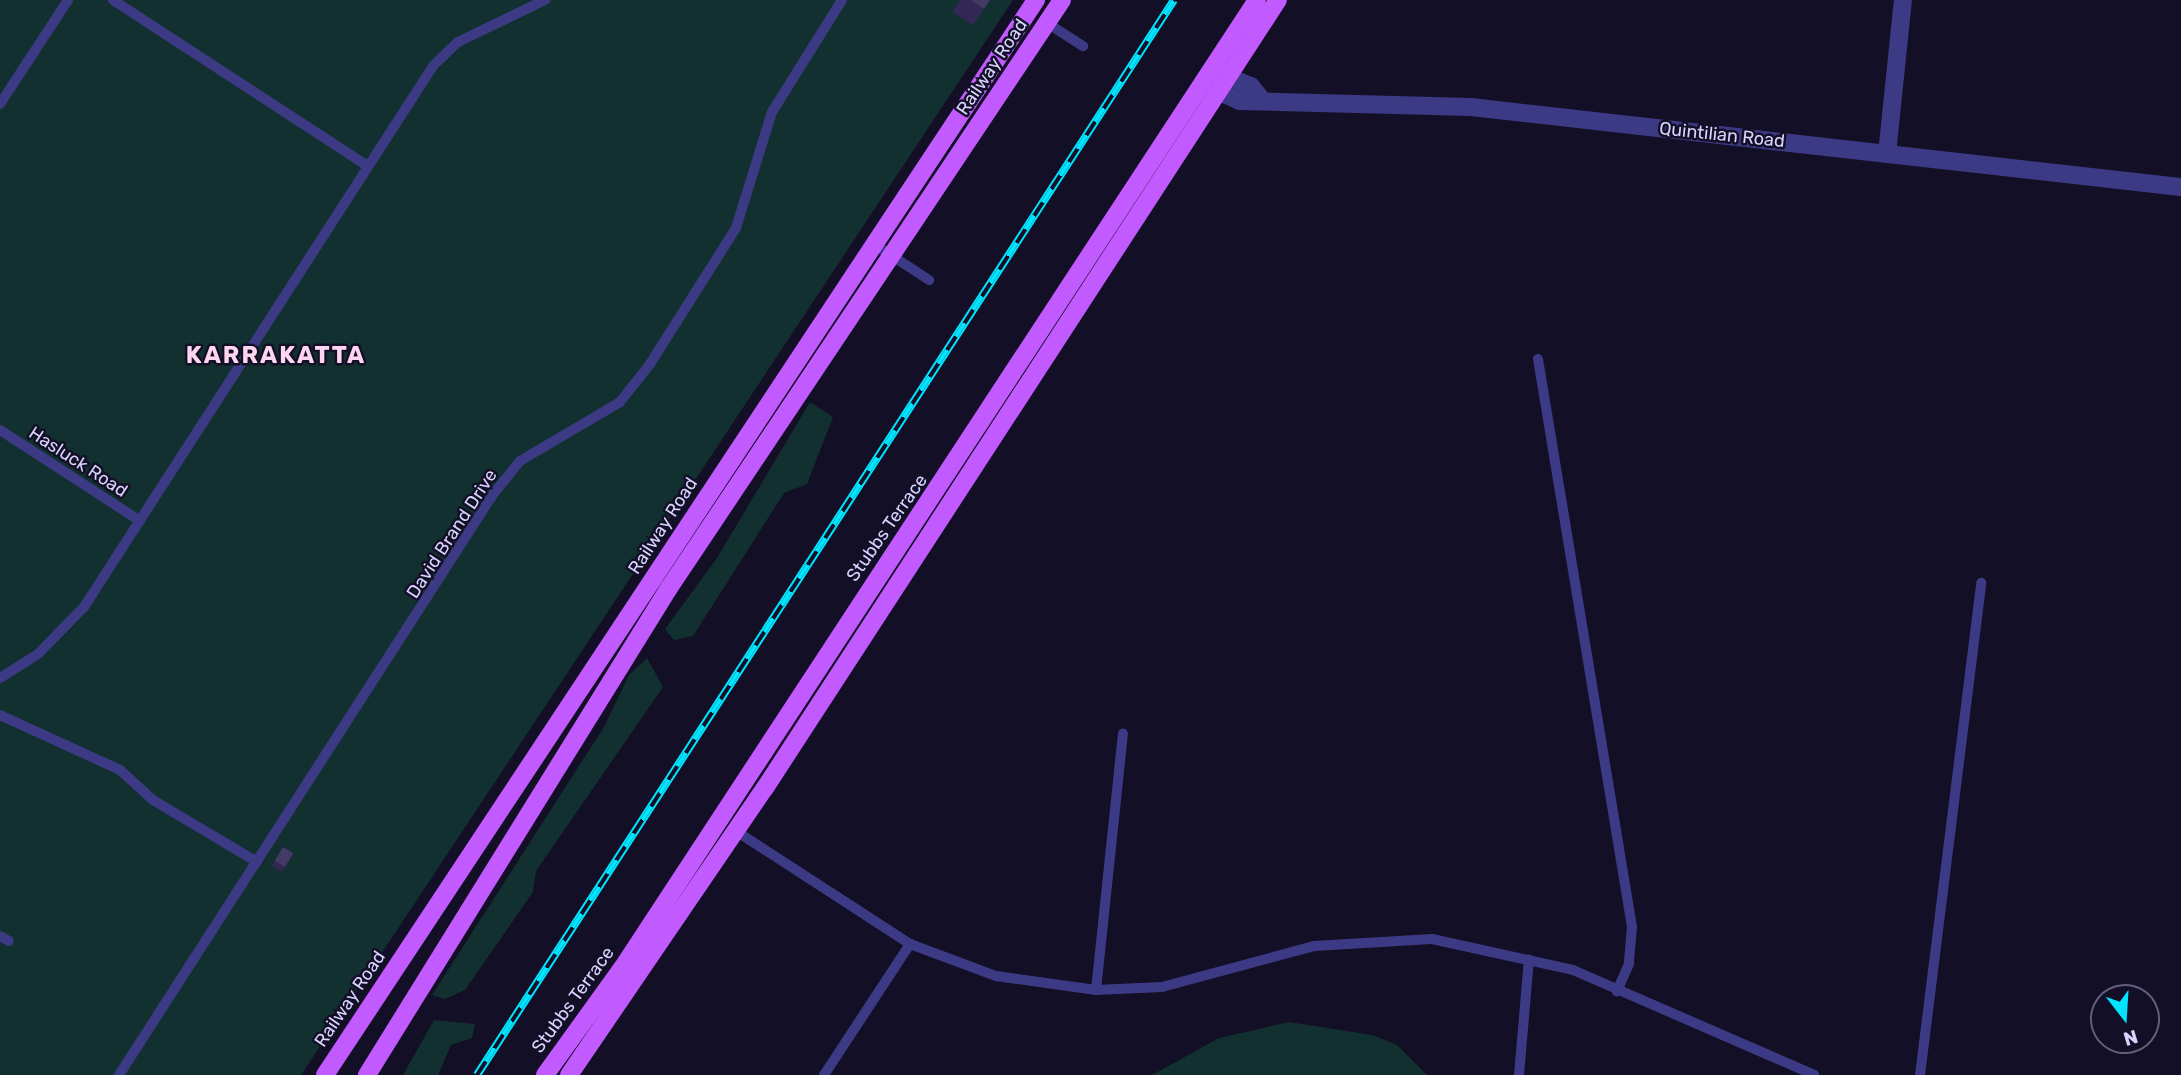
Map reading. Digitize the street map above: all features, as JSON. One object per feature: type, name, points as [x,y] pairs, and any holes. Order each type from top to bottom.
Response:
[{"type":"main road","name":"Railway Road","points":[[367,1075],[668,588],[1062,0]]},
{"type":"main road","name":"Stubbs Terrace","points":[[569,1075],[736,831],[1209,82],[1257,0]]},
{"type":"main road","name":"Stubbs Terrace","points":[[545,1075],[624,967],[1209,82],[1228,76],[1278,0]]},
{"type":"main road","name":"Railway Road","points":[[325,1075],[1035,1]]},
{"type":"street","points":[[1887,154],[1903,0]]},
{"type":"street","points":[[1228,76],[1251,86],[1261,99]]},
{"type":"street","name":"Quintilian Road","points":[[1209,82],[1239,102],[1261,99],[1471,107],[2181,187]]},
{"type":"lane","points":[[0,104],[68,0]]},
{"type":"lane","points":[[113,0],[369,166]]},
{"type":"lane","points":[[0,678],[38,654],[84,607],[433,66],[458,42],[545,0]]},
{"type":"lane","name":"David Brand Drive","points":[[119,1075],[494,493],[520,461],[620,402],[650,364],[736,228],[772,112],[842,0]]},
{"type":"lane","points":[[1047,23],[1083,46]]},
{"type":"lane","points":[[874,244],[929,280]]},
{"type":"lane","points":[[1538,359],[1632,927],[1629,964],[1618,990]]},
{"type":"lane","name":"Hasluck Road","points":[[0,430],[140,521]]},
{"type":"lane","points":[[1920,1075],[1981,583]]},
{"type":"lane","points":[[0,715],[120,770],[153,800],[257,862]]},
{"type":"lane","points":[[1096,990],[1123,733]]},
{"type":"lane","points":[[736,831],[910,944],[996,976],[1096,990],[1179,985],[1364,939],[1432,939],[1573,970],[1786,1071],[1814,1075]]},
{"type":"lane","points":[[824,1075],[910,944]]},
{"type":"lane","points":[[1519,1075],[1529,959]]},
{"type":"green space","points":[[0,0],[1013,0],[301,1075],[0,1075]]},
{"type":"green space","points":[[810,402],[833,417],[807,484],[784,493],[693,636],[674,640],[665,629],[717,558]]},
{"type":"green space","points":[[647,658],[663,687],[536,871],[533,892],[465,990],[445,999],[432,995],[604,727],[629,675]]},
{"type":"green space","points":[[434,1020],[475,1024],[472,1038],[451,1045],[438,1075],[403,1075]]},
{"type":"green space","points":[[1289,1022],[1372,1035],[1397,1045],[1427,1075],[1152,1075],[1219,1038]]},
{"type":"building","points":[[971,0],[990,0],[984,9]]},
{"type":"building","points":[[283,847],[293,853],[285,867],[275,861]]},
{"type":"railway","points":[[477,1075],[1174,0]]},
{"type":"district","name":"KARRAKATTA","points":[[276,356]]}]
